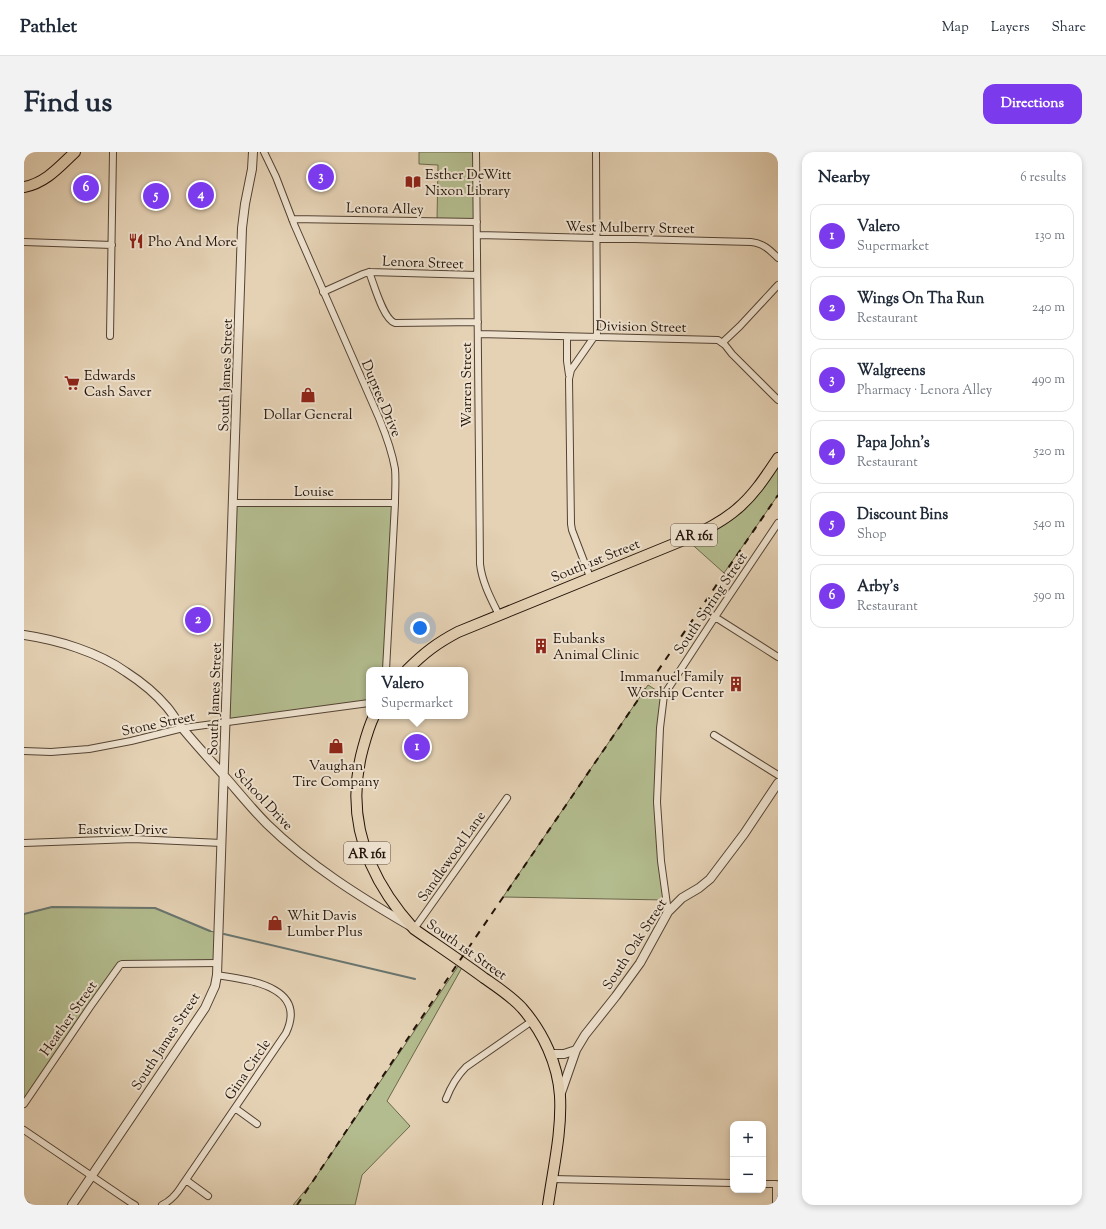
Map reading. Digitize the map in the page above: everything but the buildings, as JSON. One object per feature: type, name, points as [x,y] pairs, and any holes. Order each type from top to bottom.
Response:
[{"type":"main road","points":[[24,186],[43,180],[75,152]]},
{"type":"main road","name":"South 1st Street","points":[[411,667],[424,653],[441,641],[458,632],[708,529],[738,509],[753,493],[778,458]]},
{"type":"main road","name":"South 1st Street","points":[[373,719],[365,740],[358,770],[356,793],[359,824],[363,842],[376,877],[392,902],[414,929],[506,994],[521,1007],[545,1042],[550,1054],[556,1072],[560,1096],[559,1128],[548,1205]]},
{"type":"street","points":[[110,336],[113,152]]},
{"type":"street","name":"South James Street","points":[[72,1205],[205,1008],[215,986],[217,975],[234,503],[242,228],[252,169],[253,152]]},
{"type":"street","name":"Dupree Drive","points":[[264,152],[387,438],[394,467],[395,503],[386,667]]},
{"type":"street","name":"Warren Street","points":[[476,152],[480,564],[481,573],[485,584],[499,615]]},
{"type":"street","points":[[569,379],[572,370],[596,337],[596,152]]},
{"type":"street","name":"Lenora Alley","points":[[292,218],[477,222]]},
{"type":"street","name":"West Mulberry Street","points":[[477,235],[756,242],[766,247],[778,258]]},
{"type":"street","points":[[24,242],[112,245]]},
{"type":"street","name":"Lenora Street","points":[[323,292],[369,272],[477,275]]},
{"type":"street","name":"Lenora Street","points":[[369,272],[384,310],[392,322],[478,322]]},
{"type":"street","points":[[778,285],[722,343],[778,400]]},
{"type":"street","name":"Division Street","points":[[478,334],[712,339],[718,340],[722,343]]},
{"type":"street","points":[[567,337],[571,524],[590,577]]},
{"type":"street","name":"Louise","points":[[234,503],[395,503]]},
{"type":"street","name":"South Spring Street","points":[[668,912],[661,861],[657,802],[660,728],[664,695],[714,617],[776,532],[778,523]]},
{"type":"street","points":[[714,617],[778,657]]},
{"type":"street","name":"School Drive","points":[[24,635],[68,645],[119,667],[166,706],[224,776],[267,824],[285,840],[307,858],[372,904],[414,929]]},
{"type":"street","name":"Stone Street","points":[[24,751],[51,752],[89,749],[131,741],[183,728],[366,703]]},
{"type":"street","points":[[714,735],[778,775]]},
{"type":"street","name":"South Oak Street","points":[[560,1096],[576,1050],[585,1035],[616,996],[640,962],[668,912],[682,898],[699,888],[710,879],[744,834],[778,783]]},
{"type":"street","name":"Sandlewood Lane","points":[[414,929],[507,798]]},
{"type":"street","name":"Eastview Drive","points":[[24,843],[126,839],[222,842]]},
{"type":"street","name":"Heather Street","points":[[24,1104],[120,965],[218,963]]},
{"type":"street","name":"Gina Circle","points":[[162,1205],[176,1195],[286,1033],[290,1023],[290,1008],[284,997],[279,992],[252,981],[217,975]]},
{"type":"street","points":[[446,1099],[450,1087],[466,1067],[532,1021]]},
{"type":"street","points":[[550,1054],[564,1054],[576,1050]]},
{"type":"street","points":[[235,1108],[257,1124]]},
{"type":"street","points":[[24,1130],[136,1205]]},
{"type":"street","points":[[552,1179],[730,1183]]},
{"type":"street","points":[[186,1180],[208,1196]]},
{"type":"street","points":[[766,1184],[776,1184],[776,1205]]},
{"type":"green space","points":[[419,152],[475,152],[477,221],[437,221],[438,165],[419,164]]},
{"type":"green space","points":[[778,458],[778,495],[724,573],[686,539],[724,519]]},
{"type":"green space","points":[[233,503],[395,503],[385,667],[366,667],[366,703],[225,722]]},
{"type":"green space","points":[[648,685],[664,695],[657,802],[666,900],[503,897]]},
{"type":"green space","points":[[52,907],[155,908],[209,931],[220,933],[218,963],[123,964],[24,1104],[24,914]]},
{"type":"green space","points":[[461,962],[464,964],[387,1101],[410,1126],[362,1175],[355,1205],[293,1205],[313,1181]]},
{"type":"waterway","points":[[24,914],[52,907],[155,908],[210,931]]},
{"type":"waterway","points":[[224,934],[415,979]]},
{"type":"railway","points":[[297,1205],[454,969],[778,495]]},
{"type":"railway","points":[[24,1200],[31,1205]]},
{"type":"place","name":"Walgreens","points":[[321,177]]},
{"type":"place","name":"Esther DeWitt Nixon Library","points":[[413,182]]},
{"type":"place","name":"Arby's","points":[[86,188]]},
{"type":"place","name":"Papa John's","points":[[201,195]]},
{"type":"place","name":"Discount Bins","points":[[156,196]]},
{"type":"place","name":"Pho And More","points":[[136,241]]},
{"type":"place","name":"Edwards Cash Saver","points":[[72,383]]},
{"type":"place","name":"Dollar General","points":[[308,395]]},
{"type":"place","name":"Wings On Tha Run","points":[[198,620]]},
{"type":"place","name":"Eubanks Animal Clinic","points":[[541,646]]},
{"type":"place","name":"Immanuel Family Worship Center","points":[[736,684]]},
{"type":"place","name":"Vaughan Tire Company","points":[[336,746]]},
{"type":"place","name":"Valero","points":[[417,747]]},
{"type":"place","name":"Whit Davis Lumber Plus","points":[[275,923]]}]
